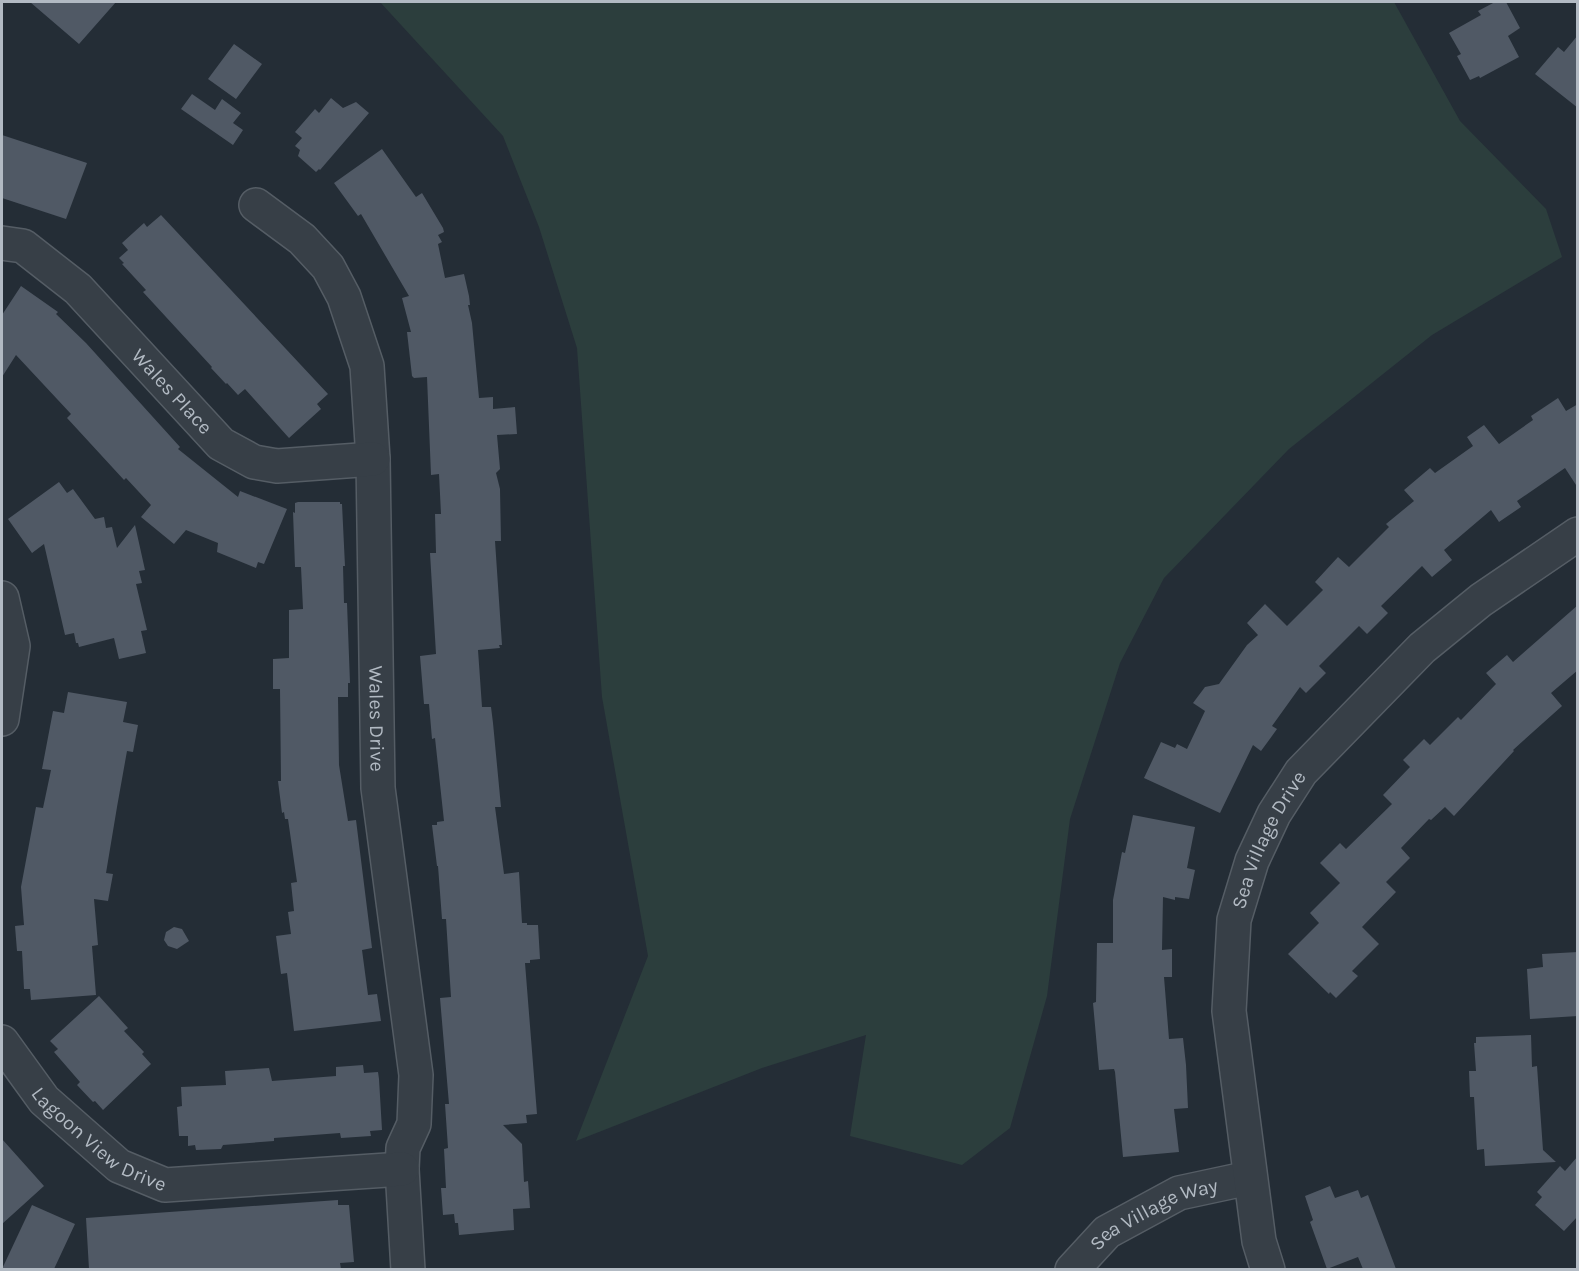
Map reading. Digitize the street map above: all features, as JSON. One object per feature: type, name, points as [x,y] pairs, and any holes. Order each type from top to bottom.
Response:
[{"type":"street","name":"Wales Drive","points":[[256,205],[302,239],[328,267],[344,297],[366,366],[373,459],[378,788],[416,1075],[414,1124],[403,1149],[402,1169],[408,1269]]},
{"type":"street","name":"Wales Place","points":[[2,243],[23,246],[78,289],[221,444],[254,462],[277,466],[373,459]]},
{"type":"street","name":"Sea Village Drive","points":[[1268,1269],[1258,1241],[1228,1011],[1234,920],[1252,861],[1274,814],[1301,772],[1422,648],[1481,600],[1578,534]]},
{"type":"street","points":[[2,598],[13,646],[2,719]]},
{"type":"street","name":"Lagoon View Drive","points":[[2,1042],[52,1108],[119,1166],[165,1185],[402,1169]]},
{"type":"street","name":"Sea Village Way","points":[[1072,1269],[1107,1232],[1179,1193],[1249,1178]]},
{"type":"shaded area","points":[[380,2],[1394,2],[1460,121],[1546,209],[1562,257],[1432,335],[1289,449],[1164,578],[1120,663],[1070,819],[1047,996],[1010,1128],[962,1165],[850,1136],[866,1035],[762,1068],[576,1141],[648,956],[602,697],[577,348],[539,227],[503,136]]},
{"type":"building","points":[[30,2],[116,2],[79,44]]},
{"type":"building","points":[[1495,2],[1506,2],[1520,28],[1508,36],[1519,57],[1480,78],[1479,76],[1470,80],[1457,56],[1461,54],[1449,33],[1481,15],[1478,11]]},
{"type":"building","points":[[1578,35],[1578,108],[1535,74],[1558,47],[1564,52]]},
{"type":"building","points":[[234,44],[262,64],[236,99],[208,79]]},
{"type":"building","points":[[192,94],[215,110],[222,99],[241,113],[233,123],[243,130],[233,145],[181,109]]},
{"type":"building","points":[[331,98],[343,108],[356,102],[369,113],[316,172],[298,156],[300,150],[295,146],[302,138],[295,132],[315,109],[319,113]]},
{"type":"building","points":[[2,135],[87,163],[66,219],[2,198]]},
{"type":"building","points":[[382,149],[416,197],[422,193],[443,228],[444,232],[438,235],[442,242],[438,244],[445,278],[464,274],[469,296],[470,305],[468,305],[472,323],[479,398],[493,397],[493,409],[515,407],[517,434],[497,435],[500,469],[496,473],[500,489],[501,541],[495,541],[502,645],[499,645],[500,648],[478,650],[482,707],[491,707],[493,723],[501,807],[495,807],[504,874],[519,872],[522,923],[538,925],[540,959],[525,963],[537,1114],[526,1115],[527,1123],[503,1125],[522,1144],[524,1182],[528,1181],[530,1208],[513,1209],[514,1230],[459,1235],[458,1223],[455,1223],[454,1214],[443,1215],[441,1188],[446,1188],[444,1149],[448,1148],[445,1104],[449,1104],[440,998],[451,997],[446,919],[442,919],[432,825],[444,821],[435,738],[432,739],[429,704],[424,704],[420,656],[436,654],[430,553],[436,553],[435,514],[441,514],[439,474],[431,475],[427,377],[414,378],[412,376],[407,332],[411,332],[402,298],[409,296],[361,214],[358,216],[334,183]]},
{"type":"building","points":[[161,215],[328,394],[317,404],[321,409],[289,438],[245,389],[238,395],[226,384],[143,292],[146,290],[122,264],[124,263],[119,258],[128,250],[122,243],[144,223],[147,227]]},
{"type":"building","points":[[21,286],[58,312],[56,314],[86,343],[180,447],[178,449],[238,497],[240,491],[287,509],[264,564],[258,562],[256,568],[217,552],[218,543],[186,530],[174,544],[141,517],[151,505],[126,478],[124,480],[67,418],[71,414],[16,355],[2,377],[2,315]]},
{"type":"building","points":[[1558,398],[1566,411],[1578,404],[1578,488],[1565,468],[1517,501],[1521,507],[1499,522],[1491,510],[1444,550],[1452,560],[1432,577],[1422,566],[1381,606],[1388,613],[1367,634],[1359,626],[1319,666],[1326,673],[1306,693],[1300,687],[1272,726],[1277,729],[1261,751],[1253,745],[1220,813],[1144,778],[1161,742],[1175,748],[1177,744],[1187,749],[1205,711],[1193,703],[1205,687],[1219,684],[1247,645],[1258,635],[1247,623],[1265,604],[1287,626],[1323,590],[1315,582],[1338,557],[1349,567],[1389,527],[1386,524],[1414,501],[1404,490],[1430,468],[1435,473],[1473,446],[1467,437],[1484,425],[1499,444],[1533,420],[1531,416]]},
{"type":"building","points":[[59,482],[67,493],[73,489],[95,519],[104,517],[106,528],[112,527],[117,548],[135,525],[145,570],[139,571],[142,583],[136,584],[147,630],[141,631],[146,653],[119,659],[114,638],[79,647],[74,633],[65,635],[44,544],[32,553],[8,519]]},
{"type":"building","points":[[340,502],[342,504],[344,603],[347,603],[350,683],[348,683],[348,697],[338,697],[339,765],[348,821],[356,820],[372,948],[362,950],[368,995],[377,994],[381,1021],[294,1031],[287,973],[281,974],[276,936],[291,934],[288,912],[294,911],[291,883],[297,882],[288,819],[285,819],[284,812],[282,813],[278,781],[281,781],[280,689],[273,689],[273,659],[289,658],[289,610],[303,609],[301,567],[295,567],[293,512],[295,513],[295,503]]},
{"type":"building","points":[[1578,605],[1578,670],[1551,693],[1562,706],[1513,750],[1454,816],[1445,807],[1431,820],[1429,819],[1401,848],[1410,858],[1386,882],[1396,892],[1362,927],[1379,944],[1352,971],[1358,976],[1336,998],[1330,992],[1329,994],[1288,954],[1319,923],[1310,913],[1340,883],[1320,863],[1340,843],[1346,849],[1392,804],[1383,795],[1410,767],[1403,760],[1424,739],[1430,745],[1458,717],[1461,720],[1496,684],[1486,673],[1507,655],[1513,662]]},
{"type":"building","points":[[68,692],[127,702],[123,722],[138,725],[133,752],[127,751],[117,807],[106,873],[113,874],[108,901],[94,899],[98,945],[92,946],[96,995],[31,1000],[30,989],[24,989],[22,951],[17,951],[15,926],[24,925],[21,887],[36,807],[43,808],[51,770],[42,769],[53,711],[64,713]]},
{"type":"building","points":[[1133,815],[1195,827],[1187,868],[1195,870],[1189,899],[1175,897],[1175,900],[1163,897],[1162,950],[1172,949],[1172,977],[1164,977],[1169,1039],[1183,1038],[1186,1065],[1188,1108],[1174,1109],[1179,1152],[1123,1157],[1115,1072],[1114,1069],[1099,1070],[1093,1003],[1096,1002],[1097,943],[1113,943],[1113,900],[1122,852],[1125,853]]},
{"type":"building","points":[[174,927],[182,929],[189,941],[177,949],[168,946],[164,940],[166,932]]},
{"type":"building","points":[[1578,952],[1578,1016],[1530,1019],[1527,969],[1543,967],[1542,954]]},
{"type":"building","points":[[99,996],[128,1028],[124,1031],[144,1052],[142,1054],[151,1064],[103,1110],[77,1085],[80,1082],[54,1052],[58,1049],[50,1041]]},
{"type":"building","points":[[1531,1035],[1532,1067],[1537,1066],[1543,1150],[1556,1162],[1485,1166],[1484,1149],[1477,1150],[1474,1097],[1470,1097],[1469,1071],[1476,1071],[1474,1043],[1476,1043],[1476,1037]]},
{"type":"building","points":[[363,1065],[364,1073],[378,1072],[379,1079],[382,1130],[370,1131],[371,1136],[341,1138],[340,1133],[274,1138],[274,1141],[223,1145],[221,1149],[196,1150],[195,1145],[188,1146],[188,1136],[179,1136],[177,1107],[182,1106],[181,1087],[226,1085],[225,1071],[269,1068],[272,1081],[336,1076],[336,1067]]},
{"type":"building","points":[[2,1139],[44,1186],[2,1224]]},
{"type":"building","points":[[1578,1156],[1578,1216],[1564,1231],[1535,1205],[1542,1197],[1537,1192],[1560,1166],[1565,1171]]},
{"type":"building","points":[[1330,1186],[1335,1198],[1358,1190],[1361,1198],[1368,1195],[1396,1269],[1363,1269],[1358,1257],[1327,1269],[1310,1222],[1313,1220],[1305,1196]]},
{"type":"building","points":[[338,1200],[338,1205],[349,1205],[354,1262],[340,1263],[341,1269],[89,1269],[86,1218]]},
{"type":"building","points":[[32,1205],[75,1224],[54,1269],[2,1269]]}]
